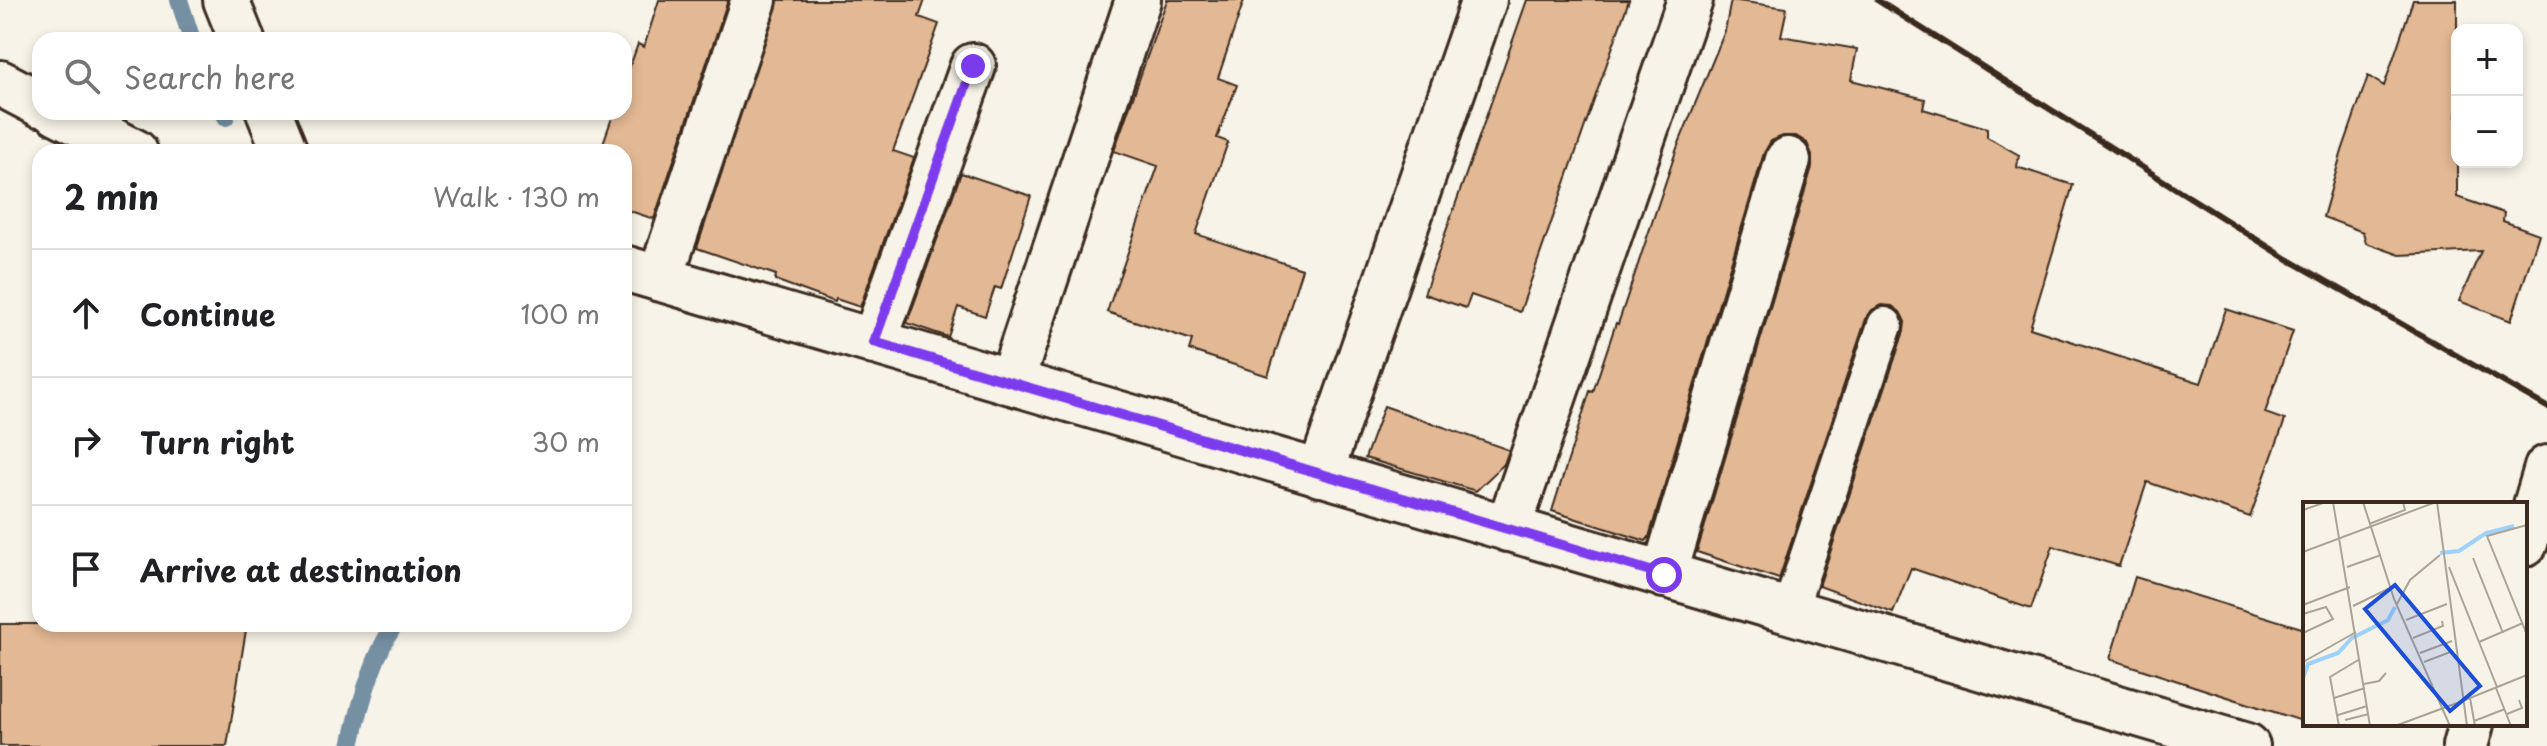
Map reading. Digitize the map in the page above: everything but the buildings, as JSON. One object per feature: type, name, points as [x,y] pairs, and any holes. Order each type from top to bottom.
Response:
[{"type":"street","points":[[226,0],[239,32]]},
{"type":"street","points":[[754,0],[642,273],[2247,746]]},
{"type":"street","points":[[1011,382],[1138,0]]},
{"type":"street","points":[[1320,474],[1484,0]]},
{"type":"street","points":[[1508,529],[1690,0]]},
{"type":"street","points":[[874,342],[973,66]]},
{"type":"street","points":[[0,83],[32,100]]},
{"type":"street","points":[[73,120],[119,144]]},
{"type":"street","points":[[272,120],[282,144]]},
{"type":"street","points":[[1664,575],[1788,160]]},
{"type":"street","points":[[2527,536],[2547,468]]},
{"type":"street","points":[[2465,746],[2470,726]]},
{"type":"lane","points":[[1789,612],[1885,325]]},
{"type":"waterway","points":[[179,0],[189,32]]},
{"type":"waterway","points":[[351,746],[363,699],[390,632]]},
{"type":"railway","points":[[1877,0],[2286,258],[2547,407]]},
{"type":"route","points":[[973,66],[874,342],[1664,575]]}]
